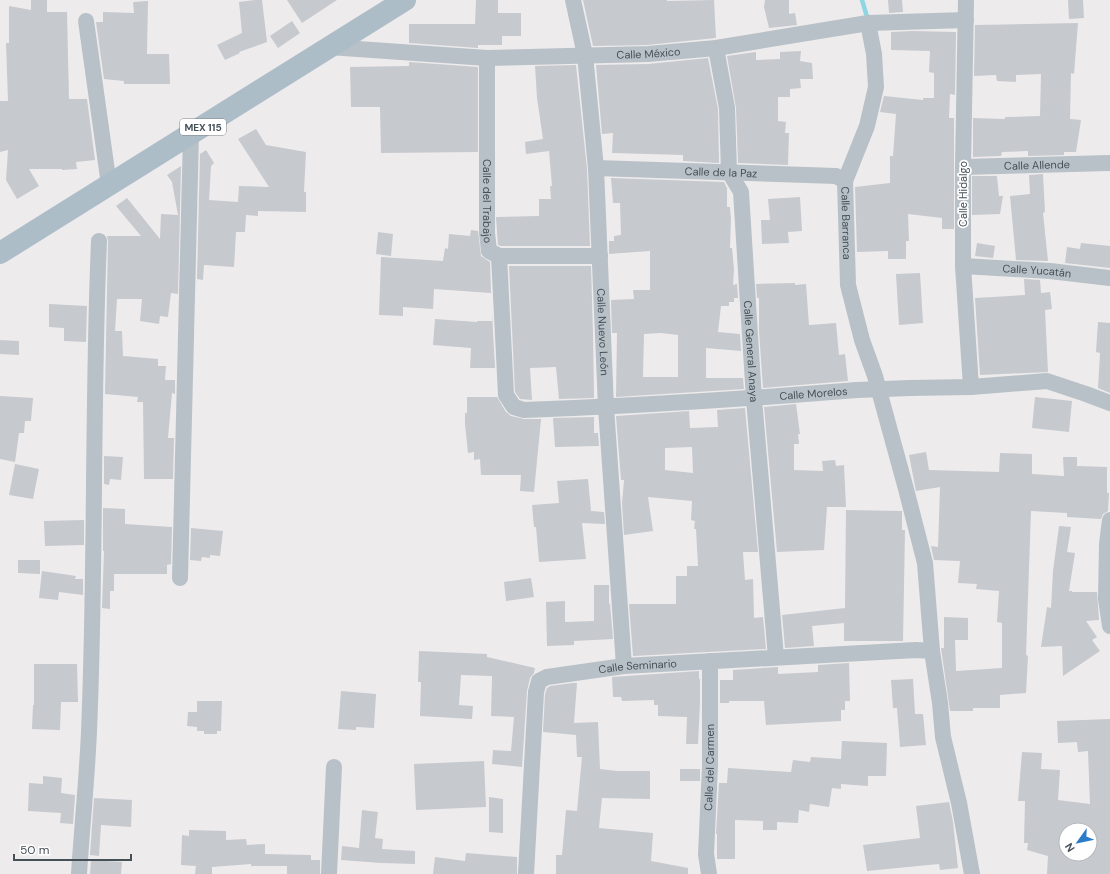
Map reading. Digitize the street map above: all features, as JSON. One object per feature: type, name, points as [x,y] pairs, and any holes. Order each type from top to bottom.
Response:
[{"type":"main road","name":"MEX 115","points":[[0,253],[405,0]]},
{"type":"street","name":"Calle Nuevo León","points":[[573,0],[585,55],[596,168],[606,407],[624,666]]},
{"type":"street","name":"Calle Hidalgo","points":[[966,0],[963,266],[971,387]]},
{"type":"street","name":"Calle México","points":[[329,47],[487,58],[648,54],[716,48],[868,23],[966,20]]},
{"type":"street","points":[[86,21],[109,185]]},
{"type":"street","name":"Calle Barranca","points":[[868,23],[874,54],[876,87],[867,126],[845,181],[848,285],[862,340],[876,376],[925,563],[932,651],[940,703],[943,737],[972,874]]},
{"type":"street","name":"Calle General Anaya","points":[[716,48],[726,108],[729,172],[741,192],[754,398],[776,657]]},
{"type":"street","name":"Calle del Trabajo","points":[[487,58],[487,233],[490,251],[499,256],[506,395],[514,406]]},
{"type":"street","points":[[180,578],[191,134]]},
{"type":"street","name":"Calle Allende","points":[[963,166],[1110,163]]},
{"type":"street","name":"Calle de la Paz","points":[[596,168],[836,176],[845,181]]},
{"type":"street","points":[[79,874],[89,731],[99,241]]},
{"type":"street","points":[[499,256],[600,256]]},
{"type":"street","name":"Calle Yucatán","points":[[963,266],[1050,271],[1110,278]]},
{"type":"street","name":"Calle Morelos","points":[[514,406],[524,410],[606,407],[857,390],[971,387],[1047,382],[1110,403]]},
{"type":"street","points":[[1110,520],[1107,544],[1106,599],[1110,626]]},
{"type":"street","name":"Calle Seminario","points":[[526,874],[536,692],[539,680],[547,677],[624,666],[776,657],[932,651]]},
{"type":"street","name":"Calle del Carmen","points":[[709,874],[706,854],[710,766],[710,661]]},
{"type":"street","points":[[329,874],[334,767]]},
{"type":"building","points":[[31,0],[47,0],[47,12],[67,12],[69,99],[87,99],[95,160],[76,162],[77,169],[29,169],[39,186],[17,199],[6,180],[8,150],[0,152],[0,101],[8,101],[6,43],[9,43],[9,6],[31,10]]},
{"type":"building","points":[[262,0],[267,42],[239,52],[240,53],[225,60],[217,45],[242,33],[239,2]]},
{"type":"building","points":[[287,0],[337,0],[302,23]]},
{"type":"building","points":[[476,0],[498,0],[498,13],[521,13],[521,36],[502,36],[502,45],[478,45],[478,48],[409,43],[409,24],[475,24]]},
{"type":"building","points":[[583,0],[714,0],[716,38],[647,45],[593,46]]},
{"type":"building","points":[[765,0],[789,0],[789,14],[795,13],[797,25],[769,28],[764,7]]},
{"type":"building","points":[[888,0],[902,0],[903,12],[889,13]]},
{"type":"building","points":[[1068,0],[1083,0],[1084,18],[1069,19]]},
{"type":"building","points":[[148,1],[147,54],[169,54],[170,84],[124,84],[124,81],[104,79],[96,22],[103,22],[103,12],[134,13],[133,2]]},
{"type":"building","points":[[292,21],[300,33],[278,48],[270,36]]},
{"type":"building","points":[[1078,23],[1074,74],[1071,73],[1070,119],[1081,120],[1076,152],[1064,152],[1064,155],[1028,156],[1028,151],[1002,152],[1001,156],[973,157],[973,118],[1005,119],[1005,117],[1040,116],[1041,74],[1016,75],[1016,82],[997,81],[996,75],[974,76],[975,25]]},
{"type":"building","points":[[891,32],[956,32],[955,95],[950,94],[949,118],[954,118],[954,229],[942,229],[942,218],[908,214],[909,241],[906,241],[906,259],[888,259],[888,251],[857,252],[855,187],[890,183],[890,156],[893,156],[896,114],[880,112],[884,96],[923,100],[923,98],[934,98],[934,73],[929,72],[930,51],[891,50]]},
{"type":"building","points":[[801,51],[800,61],[812,63],[813,79],[800,79],[801,88],[790,89],[790,97],[778,97],[778,121],[786,122],[785,133],[789,133],[788,165],[738,163],[736,108],[727,56],[756,52],[756,60],[780,59],[780,52]]},
{"type":"building","points":[[708,58],[718,109],[719,163],[683,161],[683,155],[612,153],[613,133],[602,134],[596,65],[648,64]]},
{"type":"building","points":[[409,62],[478,67],[478,152],[381,153],[380,107],[351,107],[350,67],[409,66]]},
{"type":"building","points":[[576,65],[587,169],[590,246],[498,245],[496,217],[539,216],[539,199],[551,199],[550,186],[552,186],[549,151],[526,154],[525,142],[543,139],[537,98],[535,66]]},
{"type":"building","points":[[256,129],[266,145],[306,152],[304,192],[306,192],[306,212],[258,211],[258,216],[246,215],[245,232],[236,232],[234,267],[204,265],[203,280],[197,279],[200,154],[206,150],[214,163],[211,166],[209,200],[238,202],[239,186],[269,187],[238,139]]},
{"type":"building","points":[[181,166],[178,294],[171,293],[168,317],[160,316],[159,324],[140,321],[142,299],[117,299],[115,331],[122,331],[123,356],[158,359],[158,366],[166,366],[165,380],[175,380],[175,394],[172,393],[168,438],[174,438],[173,479],[144,479],[143,402],[137,402],[138,397],[105,394],[107,236],[141,236],[116,206],[127,198],[160,239],[161,214],[178,215],[172,182],[167,175]]},
{"type":"building","points":[[1043,174],[1045,212],[1043,213],[1048,261],[1016,260],[1010,196],[1030,194],[1029,175]]},
{"type":"building","points":[[972,176],[997,176],[999,196],[1003,196],[1000,214],[972,215]]},
{"type":"building","points":[[611,178],[724,182],[727,188],[727,207],[730,207],[730,248],[732,248],[734,269],[733,285],[737,284],[738,298],[734,298],[734,302],[729,302],[729,306],[721,306],[718,332],[740,334],[741,351],[706,348],[706,378],[743,378],[744,389],[616,397],[617,333],[612,333],[611,300],[634,299],[633,290],[650,290],[650,251],[609,254],[609,241],[614,241],[614,236],[621,235],[620,203],[613,203]],"holes":[[[661,333],[678,335],[678,377],[643,377],[644,334]]]},
{"type":"building","points":[[800,197],[802,231],[788,232],[789,243],[762,244],[761,220],[770,220],[768,199]]},
{"type":"building","points":[[471,230],[478,231],[481,256],[490,262],[491,293],[434,289],[433,309],[403,307],[403,316],[379,315],[381,257],[443,261],[445,248],[448,249],[449,234],[470,236]]},
{"type":"building","points":[[378,232],[393,234],[391,256],[376,254]]},
{"type":"building","points":[[977,243],[995,246],[993,258],[975,256]]},
{"type":"building","points":[[1081,243],[1110,246],[1110,268],[1065,263],[1067,247],[1080,249]]},
{"type":"building","points":[[509,266],[591,266],[594,398],[559,399],[556,367],[530,368],[532,400],[520,399],[515,392]]},
{"type":"building","points":[[920,273],[923,323],[899,325],[896,274]]},
{"type":"building","points":[[1024,279],[1040,280],[1041,293],[1050,292],[1052,309],[1045,310],[1048,372],[980,375],[975,298],[1025,295]]},
{"type":"building","points":[[795,283],[795,285],[806,284],[809,325],[836,323],[839,355],[845,354],[848,381],[763,388],[759,331],[759,298],[757,298],[756,284]]},
{"type":"building","points":[[49,304],[87,306],[86,342],[64,341],[64,328],[49,327]]},
{"type":"building","points":[[492,313],[495,368],[470,368],[471,348],[433,345],[435,319],[477,322],[492,321]]},
{"type":"building","points":[[1098,322],[1110,323],[1110,393],[1098,388],[1100,353],[1096,352]]},
{"type":"building","points":[[0,340],[19,341],[19,355],[0,354]]},
{"type":"building","points":[[0,396],[33,398],[31,421],[25,421],[24,433],[19,433],[15,462],[0,459]]},
{"type":"building","points":[[467,397],[497,397],[506,412],[511,416],[524,419],[541,419],[534,492],[520,491],[521,475],[481,475],[480,459],[474,460],[474,452],[468,453],[465,424]]},
{"type":"building","points":[[1035,397],[1072,401],[1069,432],[1032,428]]},
{"type":"building","points":[[796,404],[800,434],[798,434],[799,444],[794,444],[794,470],[823,471],[822,461],[835,460],[836,466],[844,465],[846,507],[827,507],[824,550],[777,552],[764,407]]},
{"type":"building","points":[[745,408],[758,552],[743,552],[745,580],[753,579],[754,618],[763,617],[766,649],[633,656],[629,604],[676,604],[676,576],[687,576],[687,566],[698,566],[696,529],[694,529],[695,521],[691,520],[692,501],[648,497],[653,531],[624,535],[622,503],[624,480],[621,480],[616,416],[689,411],[690,428],[718,427],[717,410]],"holes":[[[692,447],[693,473],[665,470],[665,448]]]},
{"type":"building","points":[[594,417],[594,433],[598,433],[599,446],[555,447],[553,418]]},
{"type":"building","points":[[926,452],[929,470],[999,472],[1000,453],[1032,454],[1032,474],[1064,476],[1063,457],[1077,457],[1077,466],[1107,467],[1107,493],[1109,493],[1108,511],[1103,514],[1101,519],[1067,517],[1067,513],[1031,511],[1026,693],[1000,695],[1000,708],[973,708],[973,711],[950,711],[941,648],[944,648],[944,617],[968,618],[968,640],[955,640],[956,671],[1002,668],[1002,623],[997,622],[999,591],[976,589],[977,584],[958,583],[960,561],[934,560],[931,546],[938,547],[940,487],[916,491],[909,455]]},
{"type":"building","points":[[104,456],[123,457],[121,480],[110,479],[109,485],[104,484]]},
{"type":"building","points":[[15,464],[39,469],[33,499],[9,495]]},
{"type":"building","points":[[588,479],[591,511],[604,512],[605,524],[582,523],[586,559],[539,562],[536,527],[534,527],[532,505],[559,503],[557,481]]},
{"type":"building","points":[[103,508],[125,509],[125,524],[172,527],[171,564],[167,565],[167,574],[114,574],[114,591],[110,591],[110,609],[102,608],[104,551]]},
{"type":"building","points":[[846,510],[902,511],[902,530],[905,530],[903,641],[844,641],[844,623],[812,626],[814,646],[785,648],[782,615],[845,608]]},
{"type":"building","points":[[84,520],[84,545],[45,546],[44,521]]},
{"type":"building","points":[[1059,526],[1071,527],[1067,552],[1075,553],[1069,591],[1097,592],[1099,620],[1086,621],[1097,637],[1092,640],[1100,651],[1063,676],[1062,646],[1041,647],[1047,607],[1051,608],[1053,571]]},
{"type":"building","points":[[191,528],[223,531],[220,556],[210,555],[210,558],[202,557],[201,561],[190,560]]},
{"type":"building","points":[[18,560],[40,560],[40,574],[18,573]]},
{"type":"building","points":[[42,571],[76,576],[75,579],[83,579],[83,595],[59,592],[58,600],[39,598]]},
{"type":"building","points":[[531,578],[534,597],[506,601],[504,582]]},
{"type":"building","points":[[594,585],[609,585],[609,604],[613,639],[574,641],[574,645],[547,646],[546,602],[565,601],[565,622],[594,621]]},
{"type":"building","points":[[419,651],[487,654],[487,657],[535,668],[534,673],[530,678],[527,691],[522,767],[492,764],[493,750],[511,751],[514,717],[491,716],[492,676],[461,675],[459,705],[473,706],[472,719],[420,716],[421,682],[418,682]]},
{"type":"building","points":[[849,663],[850,701],[845,701],[845,710],[841,710],[841,721],[766,725],[764,701],[729,701],[729,703],[720,703],[720,680],[733,680],[733,670],[778,667],[778,674],[818,672],[818,665]]},
{"type":"building","points":[[34,664],[77,664],[78,702],[61,702],[60,730],[32,729],[34,705]]},
{"type":"building","points":[[699,671],[700,702],[698,744],[686,744],[687,717],[658,716],[658,705],[654,705],[654,700],[622,701],[621,697],[613,697],[612,677]]},
{"type":"building","points":[[913,679],[915,714],[923,714],[926,745],[900,747],[897,708],[893,708],[891,680]]},
{"type":"building","points":[[577,683],[574,723],[598,722],[600,769],[617,771],[650,771],[650,799],[602,798],[599,828],[653,833],[651,861],[688,868],[688,874],[556,874],[556,855],[562,855],[566,810],[577,811],[582,757],[577,757],[576,735],[543,732],[545,694],[547,688],[550,686]]},
{"type":"building","points":[[341,691],[376,694],[374,728],[356,727],[356,730],[338,729]]},
{"type":"building","points":[[197,701],[222,701],[221,731],[217,731],[217,734],[204,734],[204,731],[197,731],[197,727],[187,726],[188,712],[197,712]]},
{"type":"building","points":[[1110,719],[1110,874],[1047,874],[1048,856],[1027,850],[1028,843],[1024,843],[1025,801],[1018,801],[1022,752],[1042,753],[1041,769],[1060,770],[1058,800],[1090,804],[1088,751],[1078,752],[1077,742],[1058,743],[1057,721]]},
{"type":"building","points":[[842,741],[887,743],[886,776],[868,776],[868,786],[841,784],[841,789],[832,788],[829,807],[810,804],[809,812],[799,810],[798,823],[777,822],[777,830],[763,830],[763,821],[735,820],[735,859],[717,859],[716,834],[719,783],[727,783],[728,768],[791,772],[793,760],[810,762],[811,757],[841,759]]},
{"type":"building","points":[[484,761],[486,807],[416,810],[414,764]]},
{"type":"building","points":[[680,769],[700,769],[700,781],[680,781]]},
{"type":"building","points":[[43,776],[62,778],[61,793],[75,795],[73,824],[60,823],[61,813],[28,811],[29,783],[43,784]]},
{"type":"building","points":[[489,797],[503,799],[503,833],[489,832]]},
{"type":"building","points":[[94,798],[132,800],[131,827],[101,825],[99,856],[90,855]]},
{"type":"building","points":[[949,802],[953,822],[958,868],[940,870],[939,864],[867,871],[863,845],[920,838],[916,806]]},
{"type":"building","points":[[362,810],[378,812],[375,838],[383,839],[382,849],[415,851],[415,864],[341,860],[342,846],[359,848]]},
{"type":"building","points":[[189,830],[226,831],[226,840],[246,839],[247,845],[265,844],[265,854],[311,855],[311,860],[320,860],[320,874],[287,874],[287,866],[251,866],[251,864],[212,867],[212,874],[195,874],[196,866],[181,865],[182,835],[189,836]]},
{"type":"building","points":[[466,853],[517,857],[517,874],[433,874],[435,857],[465,861]]},
{"type":"building","points":[[91,860],[122,862],[121,874],[90,874]]},
{"type":"waterway","points":[[862,0],[868,20]]}]
